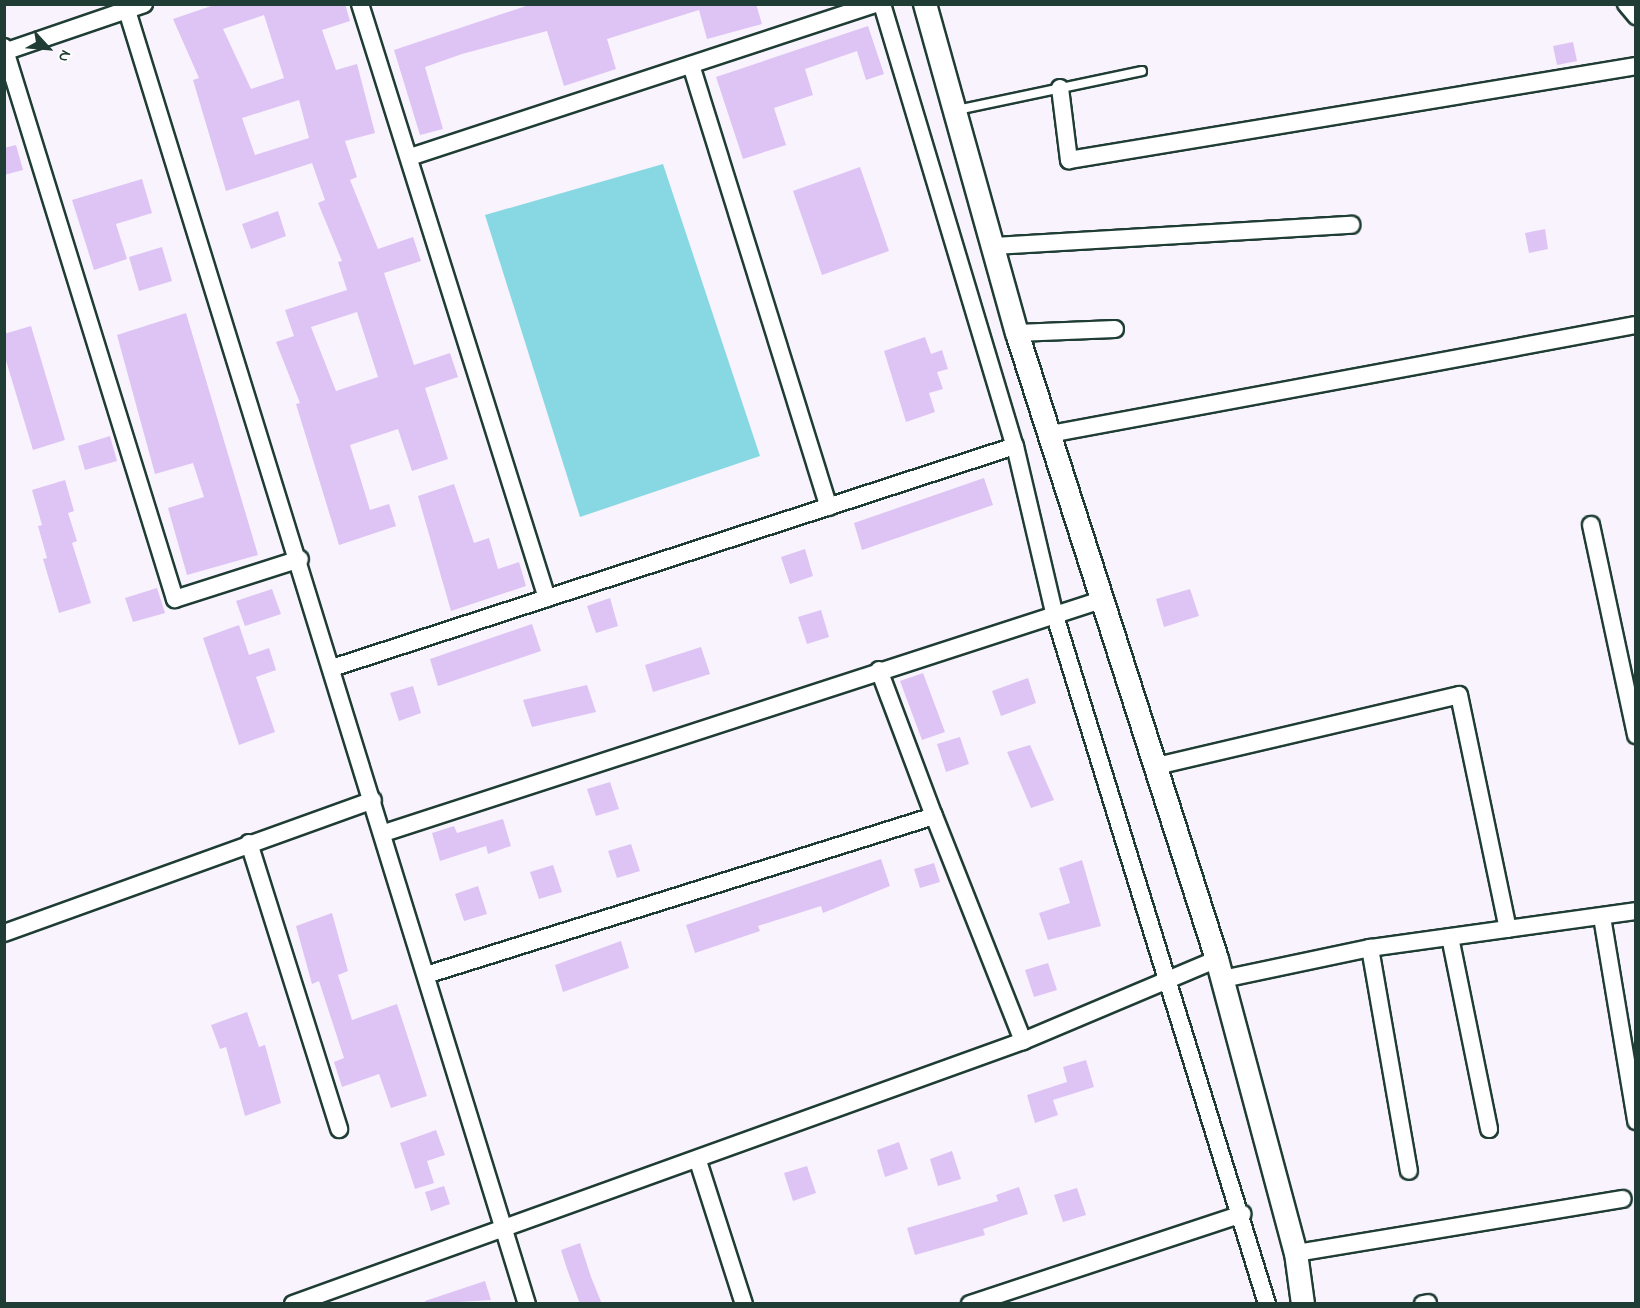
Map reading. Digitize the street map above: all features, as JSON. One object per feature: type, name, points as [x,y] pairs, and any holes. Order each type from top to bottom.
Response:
[{"type":"street","points":[[144,4],[126,7],[5,50],[175,598],[300,559]]},
{"type":"street","points":[[360,4],[547,598]]},
{"type":"street","points":[[410,157],[876,4]]},
{"type":"street","points":[[882,4],[1015,446],[1055,616],[1167,983],[1242,1214],[1267,1304]]},
{"type":"street","points":[[925,4],[957,111],[1017,333],[1104,599],[1220,969],[1296,1253],[1303,1304]]},
{"type":"street","points":[[1626,4],[1635,15]]},
{"type":"street","points":[[126,7],[429,974],[503,1232],[527,1304]]},
{"type":"street","points":[[691,65],[829,507]]},
{"type":"street","points":[[1060,88],[1069,160],[1635,66]]},
{"type":"street","points":[[994,246],[1351,225]]},
{"type":"street","points":[[1050,434],[1635,325]]},
{"type":"street","points":[[1017,333],[1115,329]]},
{"type":"street","points":[[332,668],[1015,446]]},
{"type":"street","points":[[1591,525],[1635,735]]},
{"type":"street","points":[[384,833],[879,669],[1104,599]]},
{"type":"street","points":[[879,669],[1023,1041]]},
{"type":"street","points":[[1156,766],[1459,695],[1508,929]]},
{"type":"street","points":[[4,933],[373,800]]},
{"type":"street","points":[[429,974],[934,816]]},
{"type":"street","points":[[249,843],[339,1129]]},
{"type":"street","points":[[293,1304],[503,1232],[698,1161],[1023,1041],[1167,983],[1220,969],[1635,911]]},
{"type":"street","points":[[1602,916],[1635,1121]]},
{"type":"street","points":[[1450,937],[1489,1129]]},
{"type":"street","points":[[1370,948],[1409,1171]]},
{"type":"street","points":[[698,1161],[744,1304]]},
{"type":"street","points":[[1296,1253],[1623,1199]]},
{"type":"street","points":[[970,1304],[1242,1214]]},
{"type":"lane","points":[[957,111],[1142,70]]},
{"type":"water","points":[[663,164],[760,456],[580,517],[485,215]]},
{"type":"building","points":[[217,4],[345,4],[350,21],[322,30],[336,70],[357,64],[375,133],[345,141],[357,177],[350,180],[378,249],[413,237],[421,261],[384,273],[414,365],[450,353],[458,377],[425,388],[448,459],[412,471],[398,429],[350,445],[370,510],[389,504],[396,526],[339,545],[296,404],[300,403],[276,342],[294,336],[285,310],[347,290],[338,262],[342,261],[318,203],[325,200],[312,163],[226,191],[193,80],[199,78],[173,19]],"holes":[[[264,15],[284,78],[251,89],[223,29]],[[299,100],[309,138],[255,155],[242,118]],[[357,312],[378,377],[336,391],[311,327]]]},
{"type":"building","points":[[532,4],[756,4],[762,24],[707,39],[699,10],[667,20],[607,39],[616,69],[564,86],[547,31],[462,54],[425,67],[443,129],[420,135],[394,50]]},
{"type":"building","points":[[868,26],[884,74],[866,80],[857,51],[805,69],[813,95],[774,108],[786,145],[743,159],[716,77]]},
{"type":"building","points":[[1573,42],[1577,61],[1557,65],[1553,46]]},
{"type":"building","points":[[16,145],[23,170],[4,175],[4,148]]},
{"type":"building","points":[[860,167],[889,251],[822,275],[793,191]]},
{"type":"building","points":[[142,179],[152,213],[116,224],[127,259],[94,270],[72,200]]},
{"type":"building","points":[[278,211],[286,236],[251,249],[242,224]]},
{"type":"building","points":[[1545,229],[1548,249],[1529,253],[1525,233]]},
{"type":"building","points":[[162,247],[172,281],[139,291],[129,257]]},
{"type":"building","points":[[186,313],[258,555],[187,575],[168,508],[204,497],[193,463],[155,474],[117,335]]},
{"type":"building","points":[[31,326],[65,440],[33,450],[4,354],[4,334]]},
{"type":"building","points":[[925,337],[931,354],[942,350],[948,369],[937,372],[943,389],[929,393],[935,412],[906,422],[884,351]]},
{"type":"building","points":[[110,436],[117,461],[85,470],[78,446]]},
{"type":"building","points":[[984,478],[993,505],[862,550],[854,523]]},
{"type":"building","points":[[65,480],[74,511],[68,513],[77,541],[72,543],[91,603],[59,613],[43,559],[47,558],[38,526],[42,525],[32,490]]},
{"type":"building","points":[[454,484],[474,543],[489,538],[498,569],[519,562],[526,586],[451,611],[418,496]]},
{"type":"building","points":[[805,549],[813,576],[790,584],[781,557]]},
{"type":"building","points":[[157,588],[165,613],[133,622],[125,598]]},
{"type":"building","points":[[272,589],[281,614],[245,626],[236,601]]},
{"type":"building","points":[[1190,589],[1199,616],[1164,627],[1156,599]]},
{"type":"building","points":[[610,598],[618,626],[596,633],[587,606]]},
{"type":"building","points":[[821,610],[829,637],[807,644],[798,617]]},
{"type":"building","points":[[532,624],[541,651],[438,686],[430,659]]},
{"type":"building","points":[[239,625],[249,655],[269,648],[276,670],[256,677],[275,732],[239,745],[203,638]]},
{"type":"building","points":[[701,647],[710,674],[653,692],[645,665]]},
{"type":"building","points":[[923,673],[945,732],[922,740],[900,681]]},
{"type":"building","points":[[1028,678],[1036,703],[1001,716],[992,691]]},
{"type":"building","points":[[587,685],[596,712],[532,727],[523,700]]},
{"type":"building","points":[[413,686],[421,713],[399,721],[390,693]]},
{"type":"building","points":[[960,737],[969,764],[946,772],[937,744]]},
{"type":"building","points":[[1030,745],[1054,800],[1031,808],[1007,752]]},
{"type":"building","points":[[610,782],[619,809],[596,816],[587,789]]},
{"type":"building","points":[[503,819],[511,846],[488,854],[486,846],[440,861],[432,833],[454,826],[457,833]]},
{"type":"building","points":[[631,844],[640,871],[617,878],[608,851]]},
{"type":"building","points":[[881,859],[890,886],[823,913],[821,906],[758,926],[760,931],[695,953],[686,925]]},
{"type":"building","points":[[1082,860],[1101,926],[1048,940],[1039,913],[1070,903],[1059,868]]},
{"type":"building","points":[[934,863],[940,882],[920,888],[914,869]]},
{"type":"building","points":[[553,865],[562,892],[539,899],[530,872]]},
{"type":"building","points":[[478,886],[487,914],[464,921],[455,894]]},
{"type":"building","points":[[332,913],[348,971],[338,975],[352,1020],[397,1004],[427,1096],[391,1108],[379,1074],[342,1087],[334,1062],[344,1058],[319,981],[312,984],[296,926]]},
{"type":"building","points":[[621,941],[629,968],[563,992],[555,965]]},
{"type":"building","points":[[1048,963],[1057,990],[1034,997],[1025,970]]},
{"type":"building","points":[[247,1012],[259,1047],[265,1045],[281,1103],[245,1116],[226,1047],[220,1049],[211,1025]]},
{"type":"building","points":[[1086,1060],[1094,1087],[1053,1100],[1058,1115],[1035,1123],[1027,1095],[1067,1082],[1063,1067]]},
{"type":"building","points":[[436,1130],[445,1155],[427,1161],[434,1183],[415,1189],[400,1143]]},
{"type":"building","points":[[899,1142],[908,1169],[885,1177],[877,1150]]},
{"type":"building","points":[[952,1151],[961,1179],[938,1186],[930,1159]]},
{"type":"building","points":[[807,1166],[816,1193],[793,1201],[784,1173]]},
{"type":"building","points":[[444,1186],[450,1204],[431,1211],[425,1192]]},
{"type":"building","points":[[1019,1187],[1028,1214],[983,1229],[985,1235],[915,1255],[907,1228],[998,1201],[996,1195]]},
{"type":"building","points":[[1077,1188],[1086,1215],[1063,1222],[1054,1195]]},
{"type":"building","points":[[580,1243],[602,1304],[580,1304],[567,1269],[561,1250]]},
{"type":"building","points":[[485,1281],[491,1300],[426,1304],[425,1301]]}]
